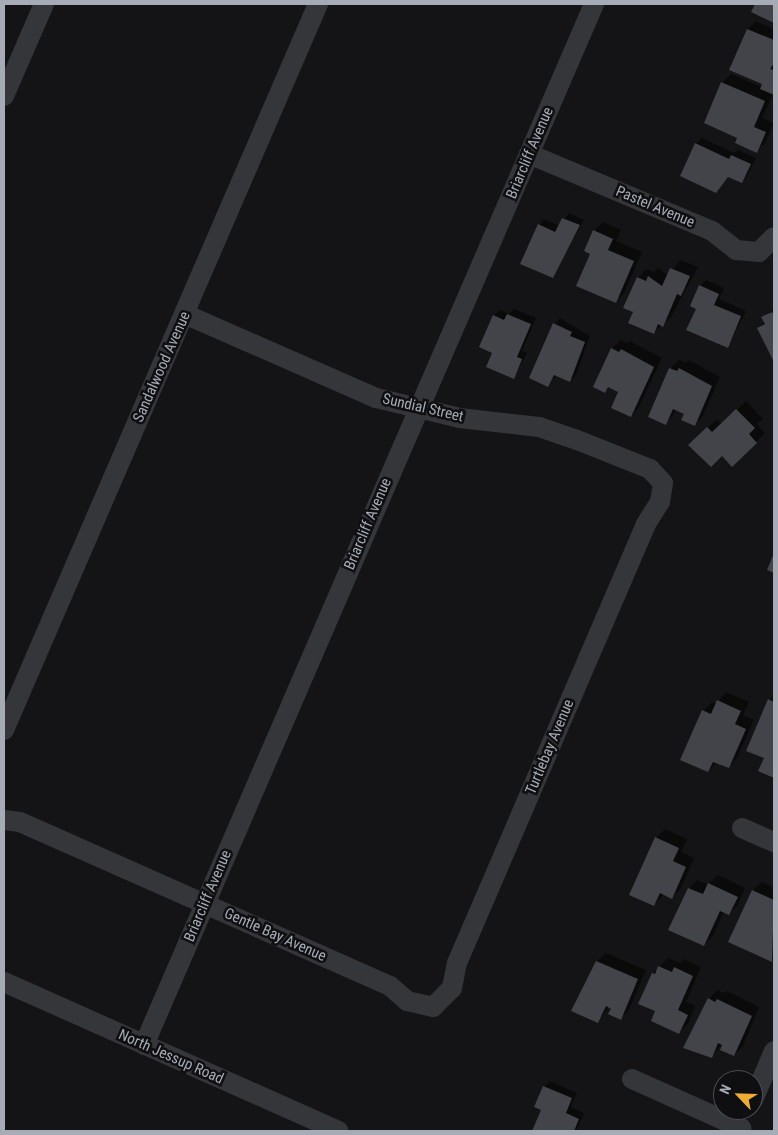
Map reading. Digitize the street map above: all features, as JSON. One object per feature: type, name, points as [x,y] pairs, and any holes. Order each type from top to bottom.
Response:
[{"type":"street","points":[[4,96],[44,4]]},
{"type":"street","name":"Sandalwood Avenue","points":[[4,730],[318,4]]},
{"type":"street","name":"Briarcliff Avenue","points":[[144,1045],[594,4]]},
{"type":"street","name":"Pastel Avenue","points":[[529,154],[712,231],[736,250],[759,252],[774,236]]},
{"type":"street","name":"Sundial Street","points":[[185,314],[376,398],[417,410],[539,427],[650,469],[663,483]]},
{"type":"street","name":"Turtlebay Avenue","points":[[433,1007],[452,988],[457,963],[646,524],[660,502],[663,483]]},
{"type":"street","name":"Gentle Bay Avenue","points":[[4,820],[20,822],[390,986],[407,1001],[433,1007]]},
{"type":"street","points":[[742,828],[774,842]]},
{"type":"street","name":"North Jessup Road","points":[[4,982],[338,1131]]},
{"type":"street","points":[[763,1077],[774,1051]]},
{"type":"street","points":[[632,1079],[743,1123]]},
{"type":"building","points":[[755,4],[774,4],[774,23],[751,12]]},
{"type":"building","points":[[747,29],[774,40],[774,63],[770,69],[774,70],[774,95],[760,89],[762,84],[729,70]]},
{"type":"building","points":[[721,82],[765,101],[754,127],[766,132],[757,153],[735,143],[737,138],[704,123]]},
{"type":"building","points":[[695,143],[729,159],[731,155],[751,164],[742,183],[728,177],[716,193],[680,176]]},
{"type":"building","points":[[562,218],[580,225],[553,278],[520,264],[538,224],[555,232]]},
{"type":"building","points":[[593,230],[613,239],[608,250],[634,261],[616,303],[576,286],[590,254],[584,251]]},
{"type":"building","points":[[670,268],[690,276],[681,296],[677,294],[663,327],[658,324],[654,334],[628,323],[633,312],[623,308],[637,277],[646,281],[648,276],[662,286]]},
{"type":"building","points":[[699,285],[719,294],[714,305],[741,316],[728,348],[686,330],[696,309],[690,306]]},
{"type":"building","points":[[772,312],[774,316],[774,362],[757,328],[765,324],[761,317]]},
{"type":"building","points":[[507,314],[531,324],[517,357],[522,359],[514,379],[486,367],[492,353],[479,347],[493,315],[504,320]]},
{"type":"building","points":[[553,323],[572,332],[570,336],[585,342],[570,382],[554,375],[548,387],[529,378]]},
{"type":"building","points":[[611,348],[619,352],[621,349],[654,367],[631,417],[611,408],[618,392],[608,387],[605,393],[593,387]]},
{"type":"building","points":[[669,368],[677,371],[679,368],[712,386],[695,426],[681,420],[684,414],[673,409],[666,425],[648,417]]},
{"type":"building","points":[[736,409],[755,428],[749,434],[757,443],[732,467],[722,456],[711,467],[688,445],[707,427],[712,432]]},
{"type":"building","points":[[774,553],[774,573],[767,570]]},
{"type":"building","points":[[768,699],[774,702],[774,778],[758,771],[764,758],[746,751]]},
{"type":"building","points":[[717,700],[741,711],[735,724],[746,729],[729,768],[713,762],[708,772],[680,760],[702,710],[711,714]]},
{"type":"building","points":[[655,837],[679,848],[673,861],[686,867],[672,899],[660,893],[654,906],[629,895]]},
{"type":"building","points":[[708,883],[738,897],[729,915],[720,911],[704,946],[668,930],[688,888],[703,894]]},
{"type":"building","points":[[752,890],[774,900],[772,962],[728,942]]},
{"type":"building","points":[[596,961],[638,979],[621,1020],[608,1014],[611,1009],[606,1006],[598,1023],[571,1011]]},
{"type":"building","points":[[658,966],[672,972],[674,967],[693,976],[678,1010],[688,1015],[679,1034],[651,1021],[655,1011],[638,1004],[652,973],[655,974]]},
{"type":"building","points":[[708,998],[715,1002],[717,999],[752,1016],[734,1056],[720,1050],[722,1045],[718,1043],[712,1058],[683,1048]]},
{"type":"building","points":[[543,1086],[572,1098],[566,1113],[579,1119],[574,1131],[532,1131],[541,1110],[534,1107]]}]
